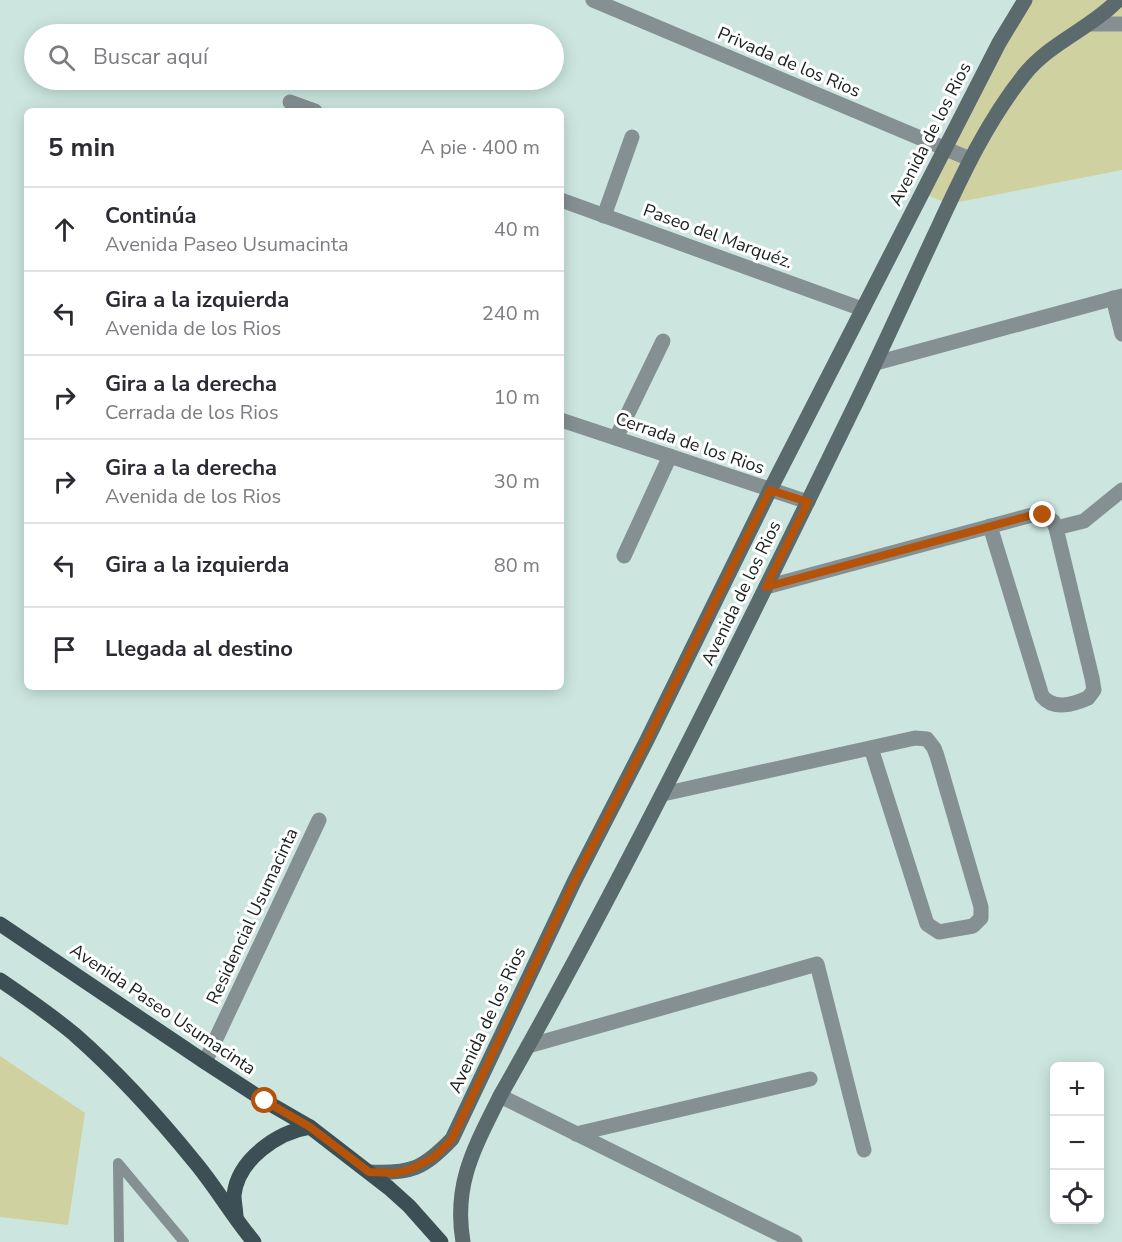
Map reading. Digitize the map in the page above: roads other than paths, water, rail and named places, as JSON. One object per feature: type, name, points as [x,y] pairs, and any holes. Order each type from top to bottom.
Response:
[{"type":"main road","name":"Avenida Paseo Usumacinta","points":[[0,924],[205,1062],[310,1127],[409,1206],[441,1242]]},
{"type":"main road","points":[[0,980],[40,1007],[97,1056],[194,1160],[217,1190],[237,1222],[254,1242]]},
{"type":"main road","points":[[237,1222],[234,1195],[246,1166],[267,1144],[310,1127]]},
{"type":"street","name":"Privada de los Rios","points":[[593,0],[970,159]]},
{"type":"street","name":"Avenida de los Rios","points":[[369,1172],[396,1173],[411,1169],[434,1157],[452,1139],[575,880],[770,490],[999,43],[1025,0]]},
{"type":"street","name":"Avenida de los Rios","points":[[463,1242],[460,1228],[462,1188],[467,1166],[500,1096],[663,794],[876,363],[970,159],[1007,97],[1026,72],[1040,58],[1091,24],[1118,0]]},
{"type":"street","points":[[1091,24],[1122,24]]},
{"type":"street","points":[[290,102],[307,108]]},
{"type":"street","points":[[604,216],[632,136]]},
{"type":"street","name":"Paseo del Marquéz.","points":[[564,201],[862,309]]},
{"type":"street","points":[[876,363],[1118,297],[1122,334]]},
{"type":"street","points":[[616,438],[663,341]]},
{"type":"street","name":"Cerrada de los Rios","points":[[564,421],[808,502]]},
{"type":"street","points":[[624,556],[670,456]]},
{"type":"street","points":[[1056,528],[1084,521],[1122,490]]},
{"type":"street","points":[[766,587],[990,526],[1037,514],[1048,517],[1056,528],[1094,690],[1088,698],[1060,706],[1045,700],[990,526]]},
{"type":"street","points":[[663,794],[871,747],[922,737],[927,739],[934,748],[981,907],[981,918],[973,926],[939,932],[927,924],[871,747]]},
{"type":"street","name":"Residencial Usumacinta","points":[[205,1062],[319,820]]},
{"type":"street","points":[[528,1046],[818,964],[864,1150]]},
{"type":"street","points":[[576,1134],[810,1079]]},
{"type":"street","points":[[500,1096],[795,1242]]},
{"type":"lane","points":[[119,1242],[118,1163],[184,1242]]}]
